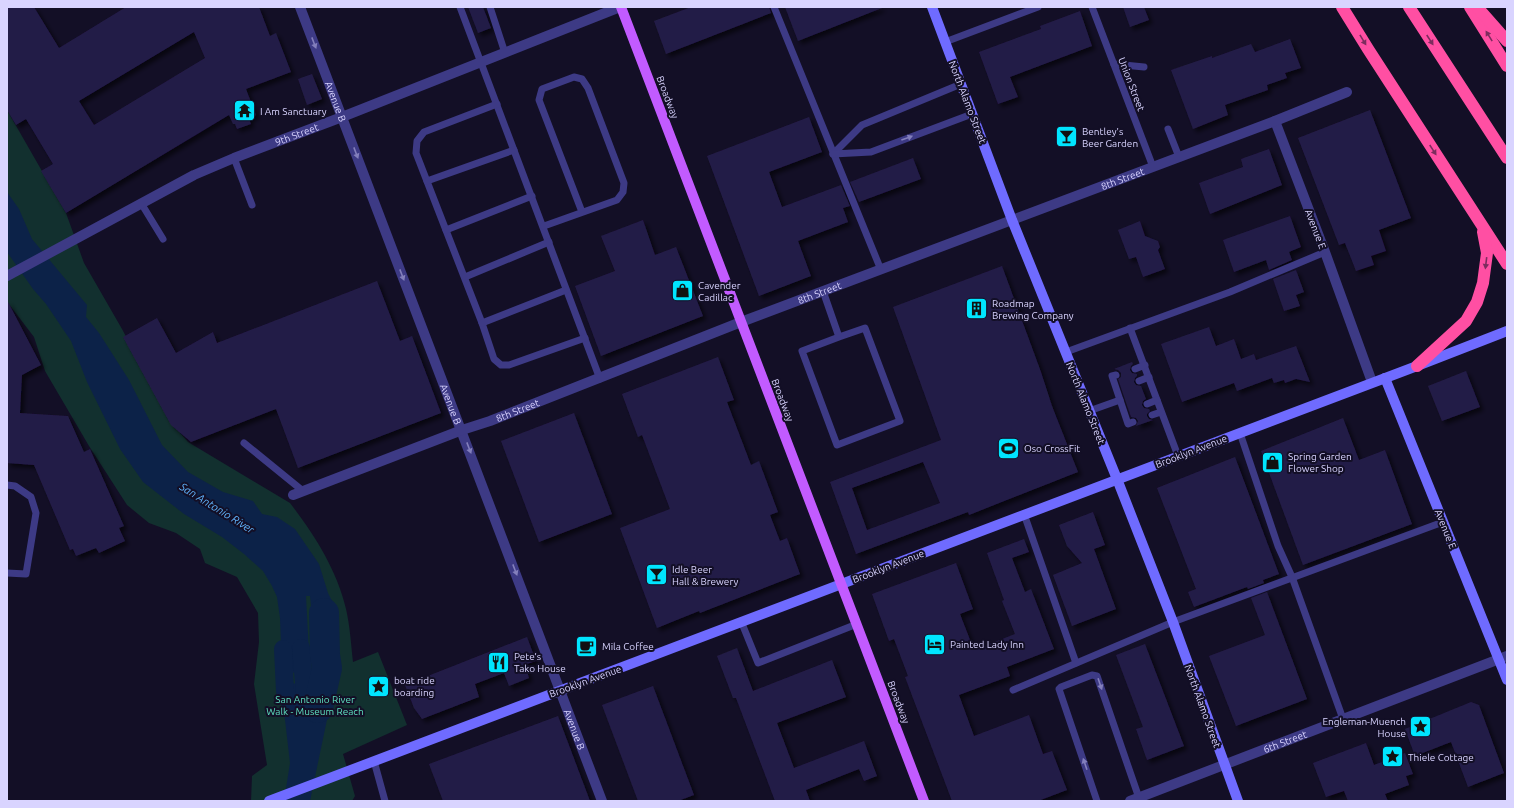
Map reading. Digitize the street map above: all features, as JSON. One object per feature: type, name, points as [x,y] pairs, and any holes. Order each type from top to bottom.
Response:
[{"type":"highway","points":[[1342,7],[1507,264]]},
{"type":"highway","points":[[1409,7],[1507,158]]},
{"type":"highway","points":[[1470,7],[1507,66]]},
{"type":"highway","points":[[1477,7],[1507,41]]},
{"type":"highway","points":[[1417,366],[1466,321],[1477,302],[1483,283],[1487,253],[1482,224]]},
{"type":"main road","name":"Broadway","points":[[620,7],[924,801]]},
{"type":"street","name":"Avenue B","points":[[300,7],[602,801]]},
{"type":"street","name":"9th Street","points":[[7,276],[194,175],[620,7]]},
{"type":"street","name":"North Alamo Street","points":[[932,7],[1012,220],[1173,622],[1238,801]]},
{"type":"street","name":"8th Street","points":[[298,493],[600,379],[741,322],[1275,121],[1347,92]]},
{"type":"street","name":"Avenue E","points":[[1275,121],[1325,252],[1372,382]]},
{"type":"street","name":"Brooklyn Avenue","points":[[269,801],[1507,331]]},
{"type":"street","name":"Avenue E","points":[[1385,378],[1443,522],[1503,658],[1507,680]]},
{"type":"street","name":"6th Street","points":[[1135,799],[1503,658]]},
{"type":"lane","points":[[460,7],[544,226],[566,290],[600,379]]},
{"type":"lane","points":[[490,7],[505,53]]},
{"type":"lane","points":[[774,7],[881,270]]},
{"type":"lane","points":[[945,42],[1038,7]]},
{"type":"lane","name":"Union Street","points":[[1092,7],[1153,167]]},
{"type":"lane","points":[[1114,64],[1144,67]]},
{"type":"lane","points":[[544,226],[617,200],[623,192],[624,183],[588,88],[582,79],[574,77],[542,89],[539,100],[582,212]]},
{"type":"lane","points":[[833,154],[862,125],[961,84]]},
{"type":"lane","points":[[497,104],[424,132],[417,141],[416,153],[465,277],[494,359],[501,365],[509,365],[585,338]]},
{"type":"lane","points":[[833,154],[871,152],[972,114]]},
{"type":"lane","points":[[1168,129],[1179,157]]},
{"type":"lane","points":[[427,181],[514,150]]},
{"type":"lane","points":[[234,158],[252,205]]},
{"type":"lane","points":[[446,230],[532,196]]},
{"type":"lane","points":[[141,203],[163,239]]},
{"type":"lane","points":[[465,277],[549,242]]},
{"type":"lane","points":[[1066,352],[1230,292],[1325,252]]},
{"type":"lane","points":[[482,323],[566,290]]},
{"type":"lane","points":[[823,291],[839,337]]},
{"type":"lane","points":[[866,328],[900,421],[837,445],[802,352],[839,337],[866,328]]},
{"type":"lane","points":[[1130,328],[1178,456]]},
{"type":"lane","points":[[1135,369],[1145,365]]},
{"type":"lane","points":[[1116,375],[1112,376],[1118,389],[1120,400],[1126,411],[1128,424],[1133,422]]},
{"type":"lane","points":[[1139,381],[1149,377]]},
{"type":"lane","points":[[1089,411],[1120,400]]},
{"type":"lane","points":[[1147,404],[1157,400]]},
{"type":"lane","points":[[1152,415],[1162,412]]},
{"type":"lane","points":[[1240,432],[1278,546],[1292,577],[1342,719]]},
{"type":"lane","points":[[244,443],[298,493]]},
{"type":"lane","points":[[7,485],[15,486],[31,497],[36,514],[26,574],[7,573]]},
{"type":"lane","points":[[1024,514],[1076,663]]},
{"type":"lane","points":[[1013,690],[1173,622],[1443,522]]},
{"type":"lane","points":[[741,621],[758,663],[857,624]]},
{"type":"lane","points":[[1097,801],[1059,689],[1092,675],[1097,676],[1135,799]]},
{"type":"lane","points":[[374,761],[385,801]]},
{"type":"green space","name":"San Antonio River Walk - Museum Reach","points":[[7,110],[66,213],[84,263],[122,329],[170,421],[188,442],[290,503],[308,527],[324,553],[337,580],[347,615],[353,662],[378,652],[407,725],[343,754],[355,796],[352,801],[251,801],[252,776],[267,765],[254,684],[259,642],[258,613],[237,577],[205,563],[200,549],[176,533],[149,523],[127,505],[89,446],[45,371],[34,337],[8,303]]},
{"type":"water","points":[[7,192],[19,209],[32,239],[87,305],[86,317],[99,333],[129,380],[162,445],[188,472],[223,492],[253,501],[262,514],[277,517],[295,529],[319,564],[332,601],[335,630],[334,655],[316,655],[310,596],[306,596],[310,672],[282,673],[280,618],[277,597],[263,571],[222,537],[184,514],[143,482],[120,449],[87,382],[71,341],[46,304],[33,289],[7,252]]},
{"type":"water","points":[[338,667],[310,801],[284,801],[290,763],[281,685],[315,681],[317,669]]},
{"type":"building","points":[[7,7],[34,7],[59,48],[126,7],[259,7],[270,36],[276,33],[291,72],[246,89],[256,115],[249,119],[251,124],[237,129],[229,115],[66,213],[41,171],[53,164],[26,119],[16,125],[7,110]],"holes":[[[194,32],[205,58],[94,125],[79,101]]]},
{"type":"building","points":[[468,7],[483,7],[491,28],[478,33]]},
{"type":"building","points":[[691,7],[769,7],[771,13],[666,54],[654,21]]},
{"type":"building","points":[[785,7],[882,7],[882,8],[798,41]]},
{"type":"building","points":[[1123,7],[1144,7],[1149,20],[1130,27]]},
{"type":"building","points":[[1080,11],[1092,46],[1010,77],[1018,97],[998,104],[979,52],[1041,29],[1040,26]]},
{"type":"building","points":[[1290,39],[1301,68],[1285,73],[1287,78],[1267,85],[1268,90],[1225,105],[1228,115],[1193,129],[1171,70],[1212,56],[1212,58],[1251,44],[1255,52]]},
{"type":"building","points":[[312,74],[322,99],[307,105],[298,79]]},
{"type":"building","points":[[1370,110],[1411,218],[1379,230],[1386,251],[1371,256],[1374,265],[1356,271],[1345,243],[1339,245],[1298,138]]},
{"type":"building","points":[[809,117],[822,152],[769,172],[782,207],[841,185],[850,206],[843,208],[848,222],[798,241],[811,276],[759,296],[707,156]]},
{"type":"building","points":[[1269,149],[1282,185],[1210,214],[1199,183],[1243,167],[1241,159]]},
{"type":"building","points":[[913,158],[921,179],[859,202],[850,182]]},
{"type":"building","points":[[1290,216],[1301,247],[1289,252],[1292,260],[1269,270],[1266,260],[1234,272],[1223,240]]},
{"type":"building","points":[[643,220],[655,255],[676,247],[703,316],[601,356],[575,286],[615,271],[601,236]]},
{"type":"building","points":[[1140,221],[1145,236],[1158,241],[1160,247],[1158,250],[1165,269],[1143,277],[1136,257],[1129,259],[1118,230]]},
{"type":"building","points":[[1002,266],[1052,406],[1078,472],[969,515],[968,512],[856,554],[830,482],[941,440],[893,307]],"holes":[[[923,462],[940,503],[867,530],[852,488]]]},
{"type":"building","points":[[1296,270],[1304,292],[1296,295],[1300,306],[1284,311],[1273,279]]},
{"type":"building","points":[[377,281],[400,341],[412,336],[441,413],[298,468],[276,409],[191,442],[171,425],[123,337],[157,318],[176,353],[213,332],[217,343]]},
{"type":"building","points":[[7,300],[41,365],[22,375],[20,413],[68,416],[84,452],[90,449],[124,526],[119,528],[125,541],[99,553],[96,548],[76,556],[73,549],[70,550],[34,465],[7,463]]},
{"type":"building","points":[[1209,327],[1216,346],[1234,339],[1241,359],[1254,354],[1256,360],[1296,346],[1310,382],[1296,379],[1285,383],[1284,380],[1274,383],[1272,378],[1237,391],[1234,383],[1182,402],[1161,344]]},
{"type":"building","points":[[718,357],[734,400],[727,402],[751,465],[759,461],[778,512],[770,515],[780,541],[787,538],[800,574],[657,628],[620,528],[670,509],[642,435],[638,437],[622,394]]},
{"type":"building","points":[[1132,362],[1133,364],[1130,370],[1132,373],[1137,374],[1134,382],[1136,385],[1141,386],[1146,399],[1143,401],[1142,405],[1144,408],[1149,409],[1150,411],[1147,416],[1149,419],[1153,420],[1136,426],[1138,421],[1136,418],[1131,417],[1118,379],[1121,377],[1121,373],[1114,369]]},
{"type":"building","points":[[1466,371],[1480,407],[1442,421],[1428,386]]},
{"type":"building","points":[[574,413],[612,514],[539,542],[501,441]]},
{"type":"building","points":[[1343,418],[1359,460],[1385,450],[1412,524],[1303,565],[1261,451]]},
{"type":"building","points":[[1235,457],[1279,574],[1263,580],[1264,583],[1248,589],[1247,587],[1194,607],[1188,592],[1196,589],[1157,488]]},
{"type":"building","points":[[1093,512],[1105,545],[1094,549],[1116,609],[1072,626],[1053,575],[1082,563],[1067,546],[1059,525]]},
{"type":"building","points":[[1024,539],[1029,552],[1012,558],[1025,592],[1031,589],[1054,649],[1007,667],[1010,676],[959,695],[974,736],[1029,715],[1043,754],[1052,751],[1067,790],[1038,801],[952,801],[905,677],[908,676],[894,639],[889,641],[872,594],[956,563],[973,609],[960,614],[974,650],[1015,634],[1002,601],[1004,600],[987,553]]},
{"type":"building","points":[[1267,592],[1307,699],[1236,726],[1209,656],[1265,635],[1251,598]]},
{"type":"building","points":[[527,637],[536,661],[527,664],[528,667],[526,668],[529,678],[509,686],[504,673],[475,684],[479,697],[422,719],[414,708],[405,685]]},
{"type":"building","points":[[1145,644],[1184,746],[1147,760],[1136,729],[1143,727],[1116,655]]},
{"type":"building","points":[[737,648],[753,691],[832,660],[846,697],[777,723],[794,768],[864,741],[877,776],[864,781],[859,769],[806,790],[810,801],[775,801],[736,698],[733,698],[717,656]]},
{"type":"building","points":[[653,686],[694,795],[678,801],[638,801],[602,705]]},
{"type":"building","points":[[1471,702],[1479,705],[1504,773],[1468,787],[1451,742],[1415,756],[1405,729]]},
{"type":"building","points":[[558,716],[590,801],[443,801],[429,764]]},
{"type":"building","points":[[1366,743],[1374,765],[1405,753],[1413,774],[1406,776],[1409,785],[1385,794],[1388,801],[1348,801],[1344,791],[1326,797],[1313,763]]},
{"type":"waterway","name":"San Antonio River","points":[[318,708],[327,668],[325,655],[324,613]]},
{"type":"waterway","points":[[301,648],[306,706]]},
{"type":"waterway","points":[[283,649],[285,691],[293,708]]},
{"type":"place","name":"I Am Sanctuary","points":[[245,111]]},
{"type":"place","name":"Bentley's Beer Garden","points":[[1066,137]]},
{"type":"place","name":"Cavender Cadillac","points":[[682,291]]},
{"type":"place","name":"Roadmap Brewing Company","points":[[976,309]]},
{"type":"place","name":"Oso CrossFit","points":[[1009,448]]},
{"type":"place","name":"Spring Garden Flower Shop","points":[[1272,462]]},
{"type":"place","name":"Idle Beer Hall & Brewery","points":[[656,575]]},
{"type":"place","name":"Painted Lady Inn","points":[[934,644]]},
{"type":"place","name":"Mila Coffee","points":[[587,646]]},
{"type":"place","name":"Pete’s Tako House","points":[[499,662]]},
{"type":"place","name":"boat ride boarding","points":[[379,686]]},
{"type":"place","name":"Engleman-Muench House","points":[[1421,727]]},
{"type":"place","name":"Thiele Cottage","points":[[1392,757]]}]
